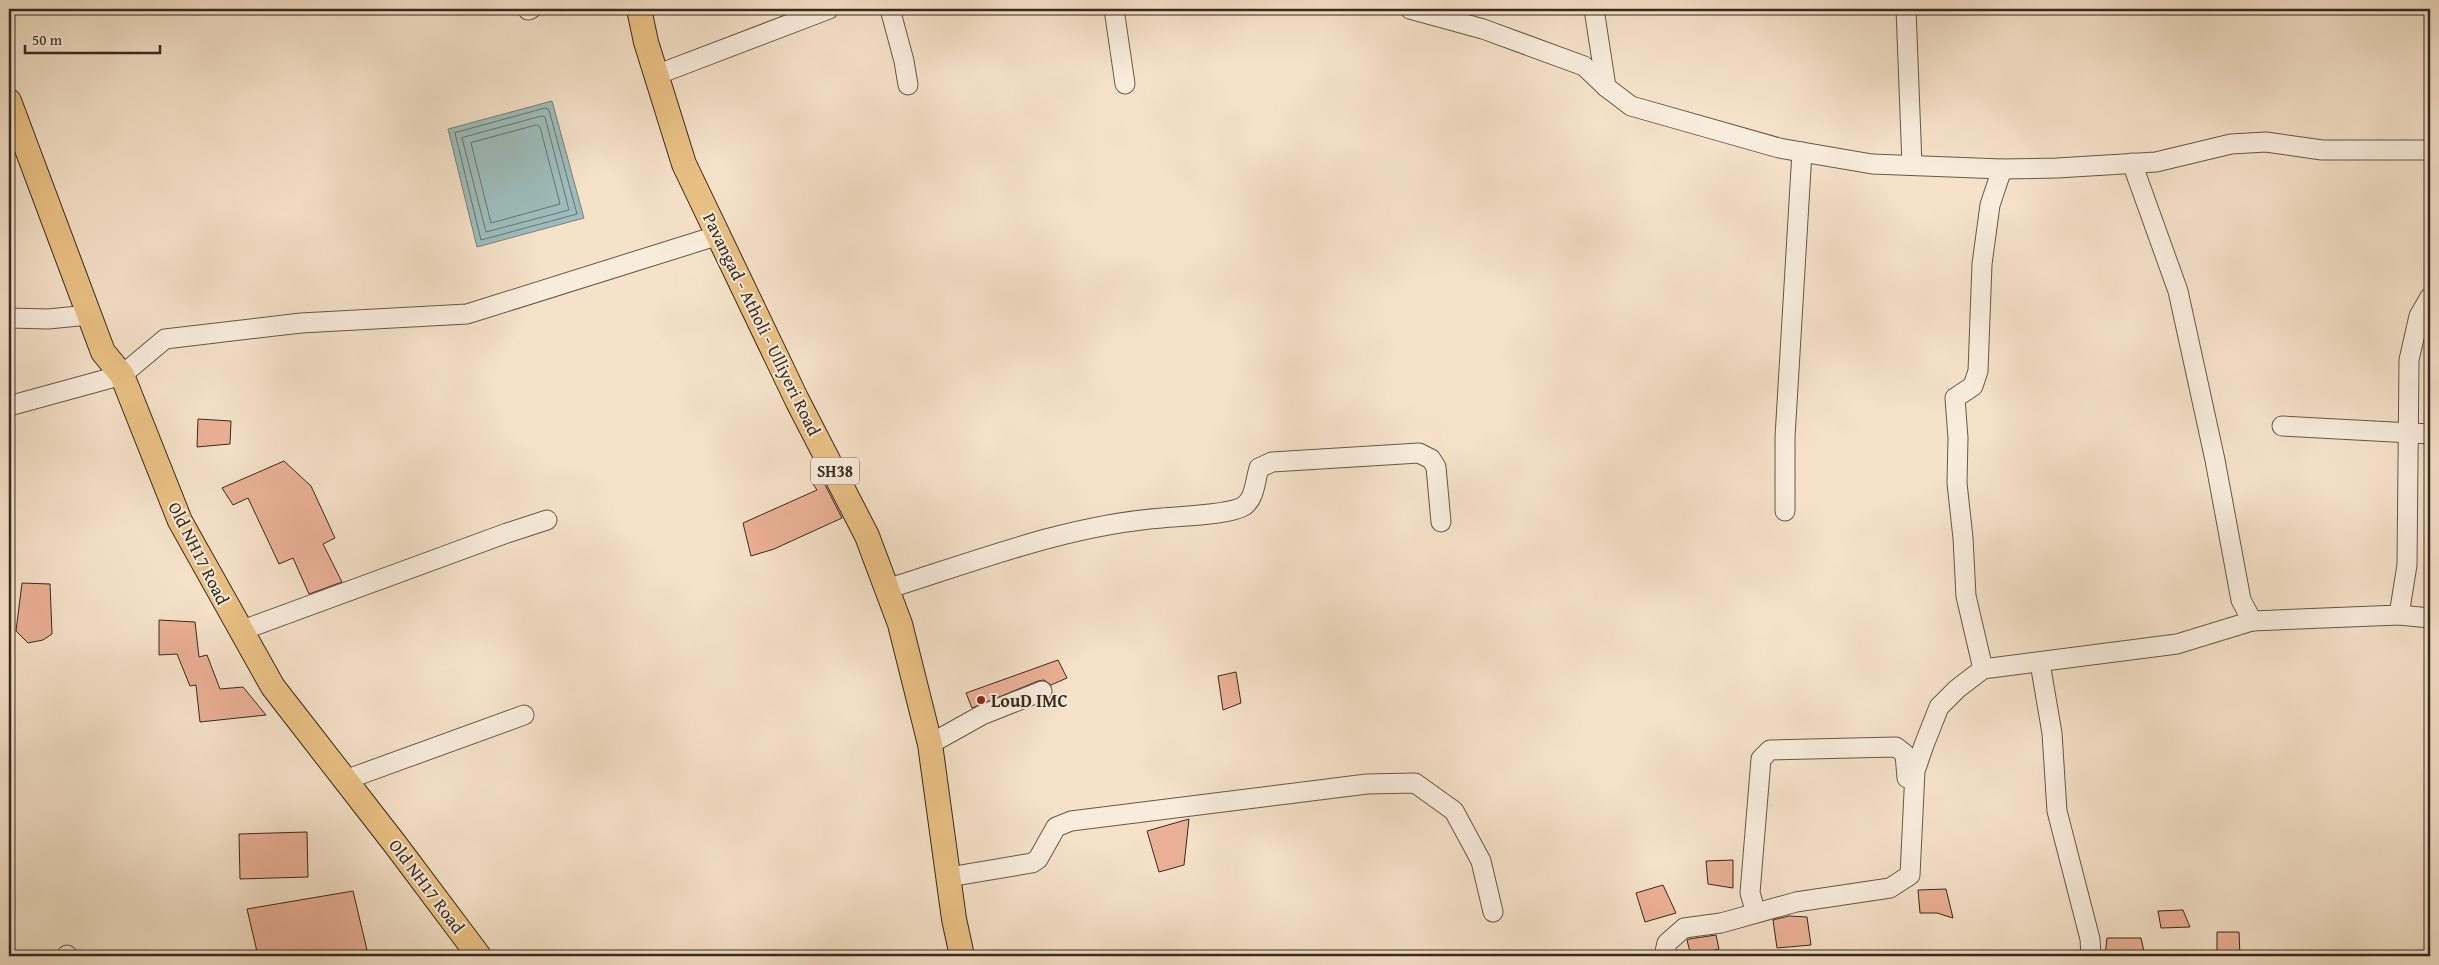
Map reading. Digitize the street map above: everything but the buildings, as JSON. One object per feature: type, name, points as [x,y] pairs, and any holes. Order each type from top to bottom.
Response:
[{"type":"main road","name":"Pavangad - Atholi - Ulliyeri Road","points":[[639,9],[656,75],[684,164],[797,400],[867,536],[900,624],[930,744],[962,956]]},
{"type":"main road","name":"Old NH17 Road","points":[[9,101],[103,352],[122,375],[180,521],[240,631],[273,687],[479,956]]},
{"type":"street","points":[[656,75],[829,9]]},
{"type":"street","points":[[890,9],[908,85]]},
{"type":"street","points":[[1114,9],[1125,84]]},
{"type":"street","points":[[1413,9],[1483,29],[1584,66],[1606,87],[1631,106],[1748,140],[1802,152],[1838,156],[1872,164],[2057,168],[2156,162],[2231,144],[2258,143],[2322,150],[2430,150]]},
{"type":"street","points":[[1594,9],[1606,87]]},
{"type":"street","points":[[1906,9],[1912,166]]},
{"type":"street","points":[[1785,511],[1785,437],[1802,152]]},
{"type":"street","points":[[2132,163],[2178,291],[2215,460],[2241,600],[2252,621]]},
{"type":"street","points":[[1983,669],[1966,596],[1963,538],[1957,483],[1958,438],[1955,398],[1973,386],[1978,370],[1982,264],[1990,205],[2002,168]]},
{"type":"street","points":[[9,406],[122,375],[165,339],[302,323],[467,314],[719,235]]},
{"type":"street","points":[[2399,615],[2407,566],[2409,360],[2419,316],[2430,297]]},
{"type":"street","points":[[9,318],[48,319],[89,315]]},
{"type":"street","points":[[2282,426],[2430,434]]},
{"type":"street","points":[[887,589],[1068,533],[1138,520],[1207,514],[1243,507],[1252,497],[1258,468],[1272,462],[1419,454],[1431,459],[1436,466],[1441,522]]},
{"type":"street","points":[[240,631],[547,520]]},
{"type":"street","points":[[1664,956],[1667,943],[1684,928],[1721,923],[1796,902],[1890,888],[1910,875],[1914,780],[1924,744],[1939,707],[1957,689],[1983,669],[2177,644],[2252,621],[2399,615],[2430,618]]},
{"type":"street","points":[[2040,662],[2052,733],[2057,811],[2090,939],[2091,956]]},
{"type":"street","points":[[930,744],[982,715],[1042,691]]},
{"type":"street","points":[[345,780],[524,715]]},
{"type":"street","points":[[1756,913],[1750,893],[1761,759],[1770,750],[1896,747],[1905,754],[1907,778],[1914,780]]},
{"type":"street","points":[[949,876],[1032,863],[1038,859],[1056,828],[1071,821],[1367,784],[1415,783],[1454,811],[1481,861],[1493,912]]},
{"type":"water","points":[[552,101],[584,218],[477,247],[448,129]]},
{"type":"place","name":"LouD IMC","points":[[981,700]]}]
